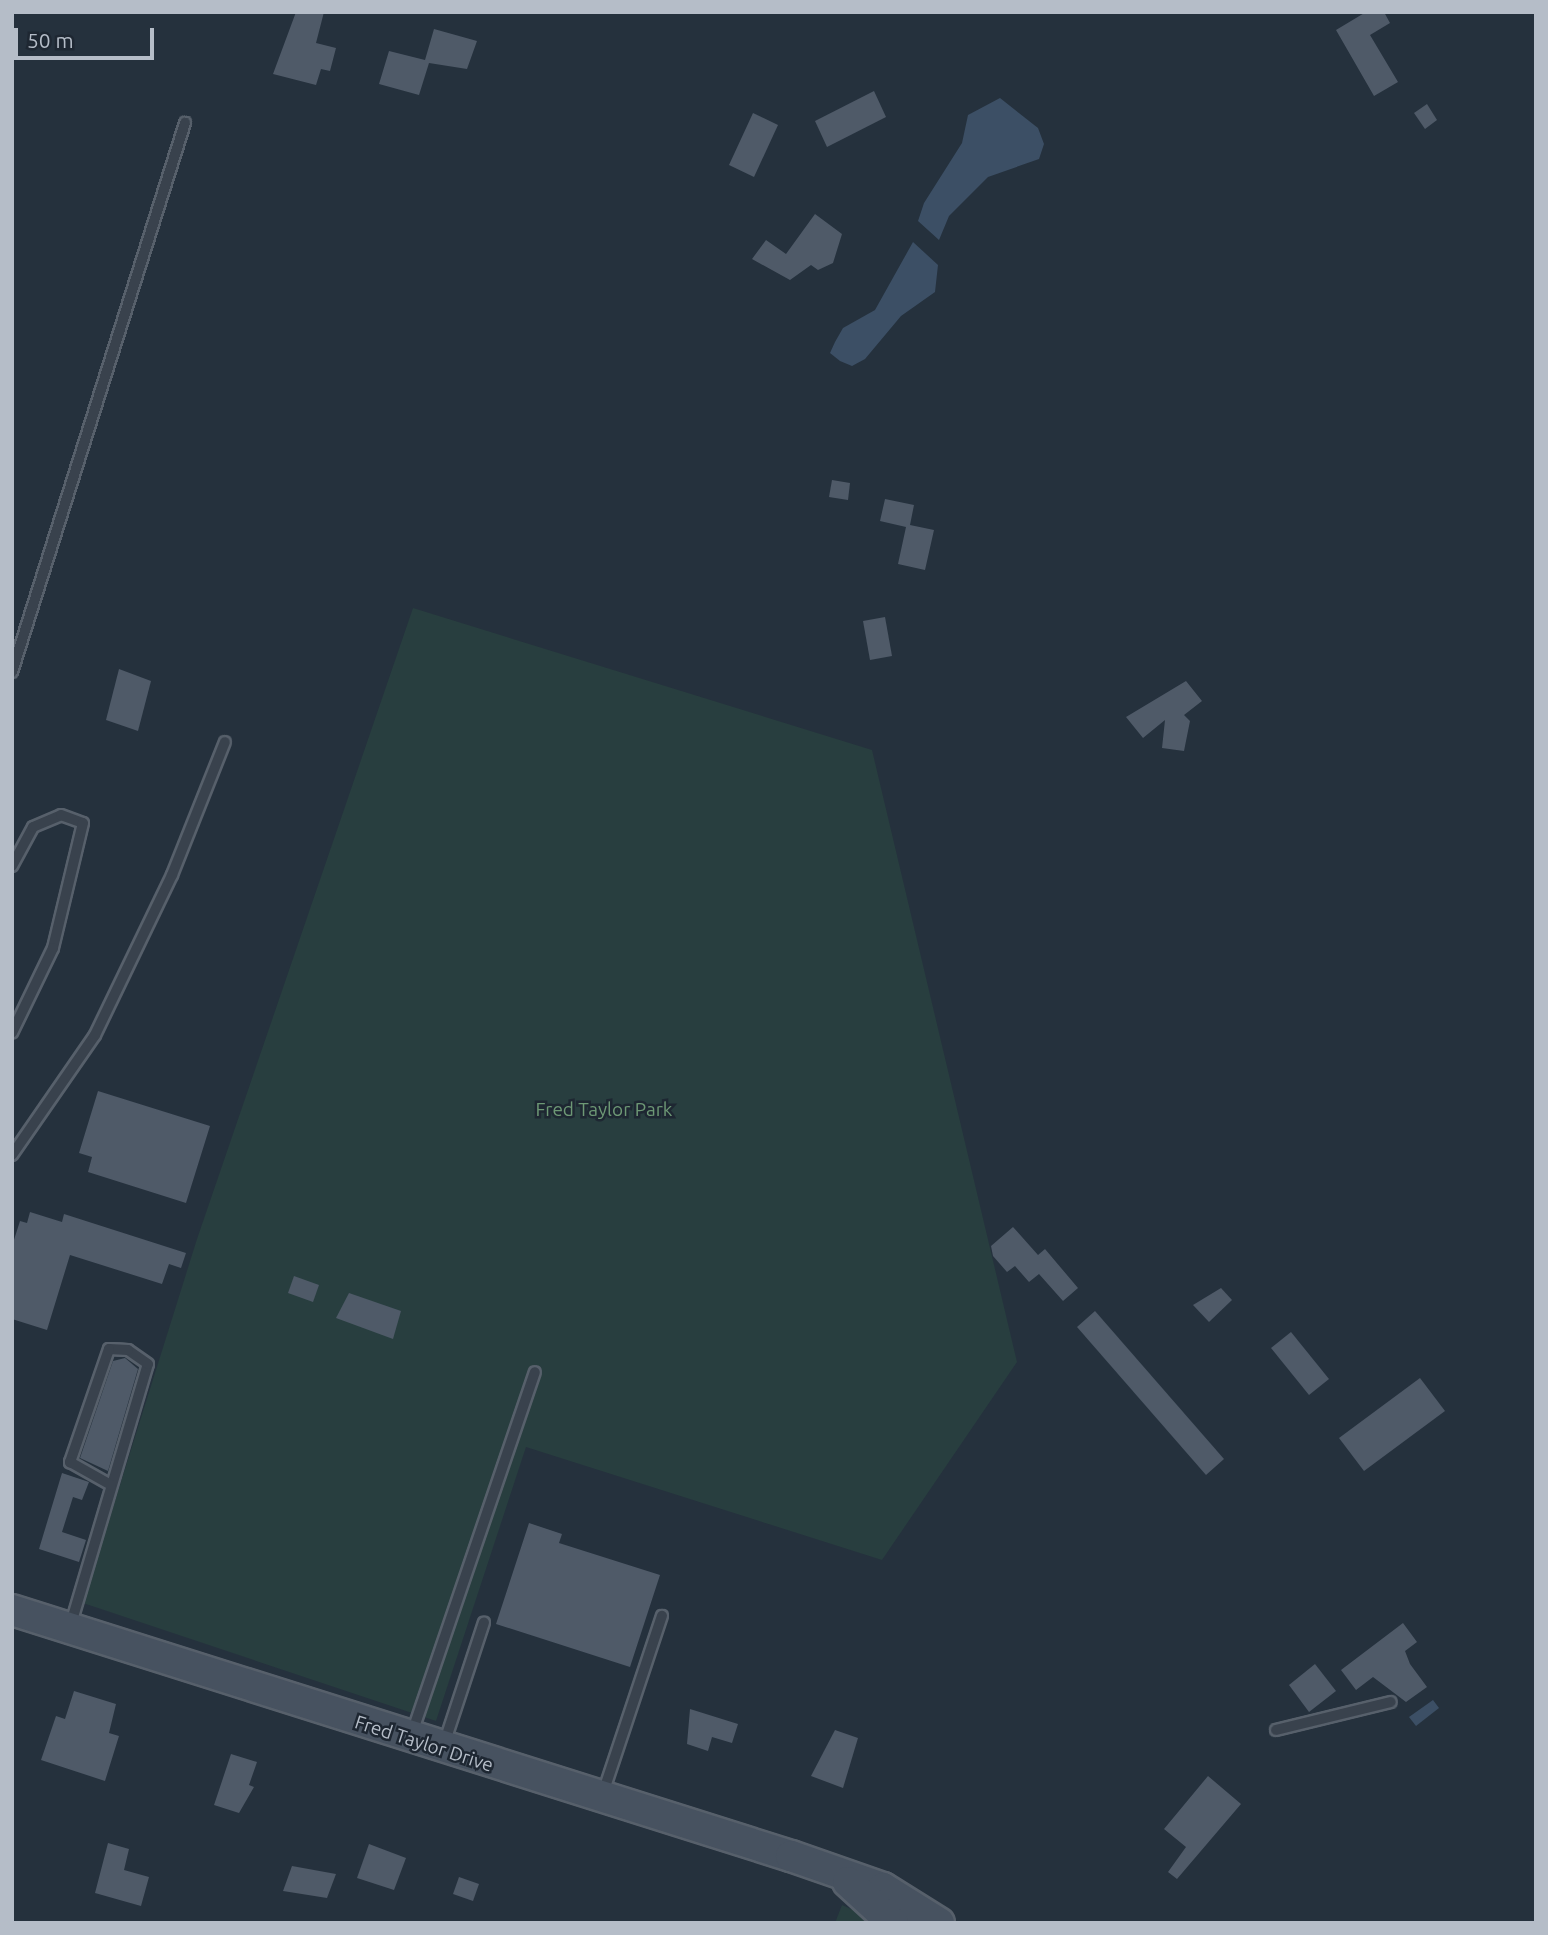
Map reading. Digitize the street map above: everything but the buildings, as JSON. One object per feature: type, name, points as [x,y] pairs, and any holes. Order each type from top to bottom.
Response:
[{"type":"main road","name":"Fred Taylor Drive","points":[[12,1610],[442,1750],[883,1888],[939,1923]]},
{"type":"main road","name":"Fred Taylor Drive","points":[[837,1873],[893,1923]]},
{"type":"lane","points":[[12,672],[186,123]]},
{"type":"lane","points":[[12,1155],[95,1035],[172,875],[225,742]]},
{"type":"lane","points":[[12,866],[33,827],[61,815],[83,823],[53,948],[12,1033]]},
{"type":"lane","points":[[70,1629],[148,1364],[128,1350],[108,1349],[70,1462],[111,1485]]},
{"type":"lane","points":[[410,1739],[535,1372]]},
{"type":"lane","points":[[601,1798],[662,1616]]},
{"type":"lane","points":[[442,1750],[484,1622]]},
{"type":"lane","points":[[1276,1730],[1391,1702]]},
{"type":"green space","name":"Fred Taylor Park","points":[[413,608],[872,750],[1017,1362],[882,1560],[526,1447],[436,1721],[83,1603],[197,1239]]},
{"type":"green space","points":[[842,1905],[867,1916],[874,1923],[835,1923]]},
{"type":"water","points":[[1000,98],[1038,128],[1044,144],[1039,159],[988,177],[949,216],[939,240],[918,221],[924,203],[962,143],[968,115]]},
{"type":"water","points":[[913,242],[938,265],[935,292],[901,316],[865,359],[852,366],[840,361],[830,353],[843,328],[875,310]]},
{"type":"water","points":[[1433,1700],[1439,1708],[1416,1726],[1409,1717]]}]
